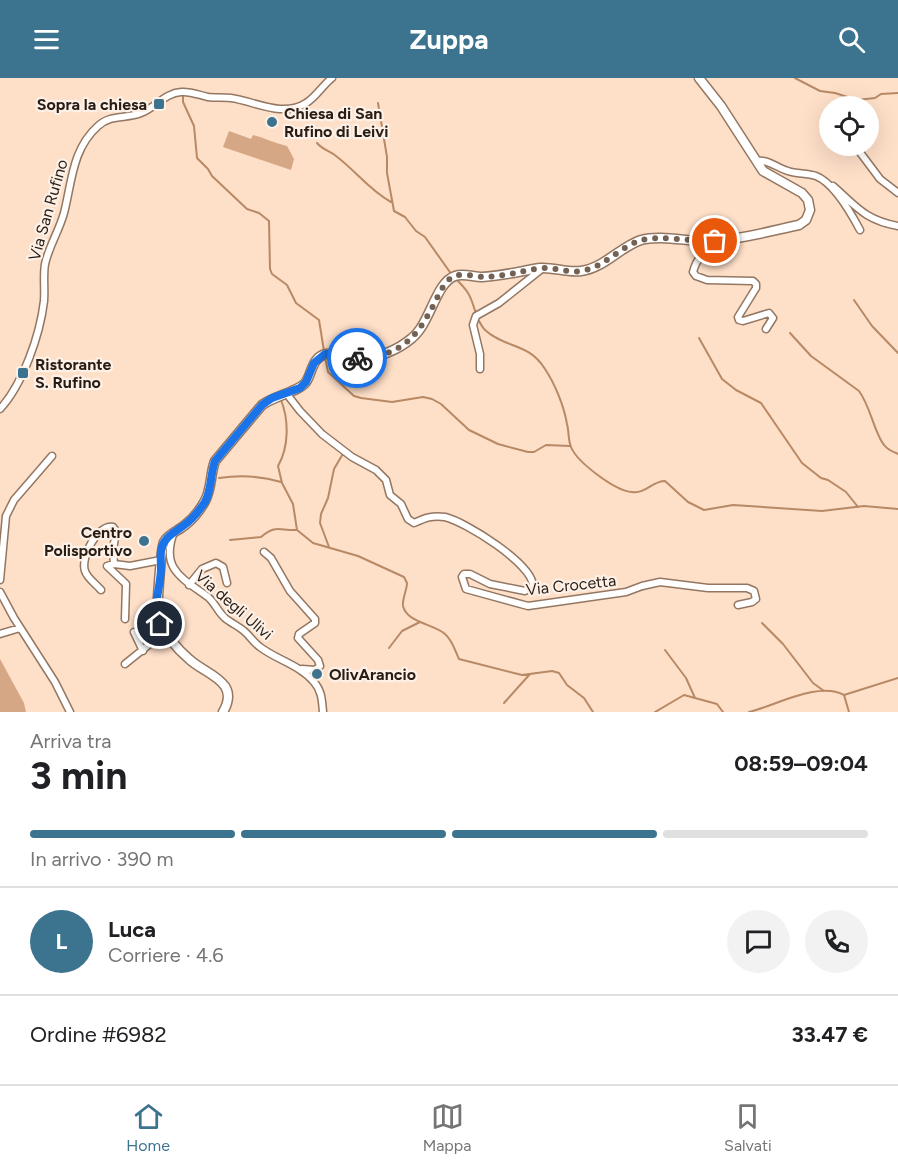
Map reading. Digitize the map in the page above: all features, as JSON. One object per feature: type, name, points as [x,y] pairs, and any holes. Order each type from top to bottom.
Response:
[{"type":"main road","points":[[223,712],[228,696],[223,682],[189,660],[180,651],[160,624],[156,613],[162,544],[174,531],[186,525],[197,514],[210,492],[215,461],[262,405],[272,398],[300,388],[306,382],[314,363],[325,354],[370,358],[398,348],[419,332],[443,287],[450,278],[457,274],[476,277],[504,276],[543,268],[570,272],[590,269],[642,240],[657,238],[705,241],[799,225],[806,220],[810,210],[808,200],[802,193],[763,171],[721,106],[699,78]]},
{"type":"street","name":"Via San Rufino","points":[[0,409],[7,402],[36,338],[44,301],[44,268],[49,249],[64,215],[73,168],[82,145],[98,127],[108,119],[141,113],[180,92],[210,98],[233,98],[250,104],[275,108],[299,106],[307,103],[332,78]]},
{"type":"street","points":[[862,156],[880,179],[898,193]]},
{"type":"street","points":[[757,161],[766,161],[788,172],[825,179],[863,214],[882,223],[898,225]]},
{"type":"street","points":[[815,176],[823,180],[850,210],[860,230]]},
{"type":"street","points":[[737,237],[701,255],[693,272],[696,276],[708,280],[753,281],[756,288],[740,313],[739,320],[743,321],[769,313],[773,318],[766,329]]},
{"type":"street","points":[[480,369],[480,354],[473,325],[476,316],[499,303],[543,268]]},
{"type":"street","name":"Via Crocetta","points":[[286,393],[322,434],[352,457],[376,470],[386,480],[390,495],[401,504],[408,519],[414,523],[428,516],[446,517],[464,525],[482,534],[521,563],[533,580],[533,586],[525,591],[490,584],[470,574],[464,574],[462,577],[465,588],[528,606],[626,592],[660,582],[708,588],[747,588],[754,591],[756,599],[738,605]]},
{"type":"street","points":[[0,580],[6,516],[14,500],[52,456]]},
{"type":"street","points":[[101,590],[87,575],[84,560],[97,537],[108,526],[116,531],[113,549],[114,564]]},
{"type":"street","name":"Via degli Ulivi","points":[[174,531],[170,544],[170,562],[174,570],[189,585],[211,600],[224,618],[244,631],[258,645],[305,673],[317,685],[321,693],[323,712]]},
{"type":"street","points":[[264,552],[271,558],[290,591],[315,619],[315,623],[299,634],[298,638],[318,660],[320,666],[318,669],[310,670],[296,667]]},
{"type":"street","points":[[125,619],[126,584],[107,566],[114,564],[130,566],[161,560]]},
{"type":"street","points":[[189,585],[202,569],[216,563],[223,567],[227,583]]},
{"type":"street","points":[[0,592],[55,682],[70,712]]},
{"type":"street","points":[[125,664],[156,639],[156,630],[147,609],[151,604],[156,604]]},
{"type":"street","points":[[0,634],[20,628]]},
{"type":"street","points":[[134,632],[143,651]]},
{"type":"shaded area","points":[[229,131],[251,139],[253,135],[287,146],[294,159],[291,170],[223,147]]},
{"type":"shaded area","points":[[0,659],[24,703],[26,712],[0,712]]},
{"type":"waterway","points":[[795,78],[820,91],[857,100],[875,98],[881,94],[898,93]]},
{"type":"waterway","points":[[183,93],[183,102],[194,126],[197,158],[212,176],[247,209],[259,213],[269,221],[272,274],[287,285],[296,303],[319,320],[324,351]]},
{"type":"waterway","points":[[378,103],[394,211],[405,217],[416,231],[425,237],[452,275]]},
{"type":"waterway","points":[[317,143],[391,202]]},
{"type":"waterway","points":[[456,279],[468,293],[479,322],[485,330],[524,350],[538,360],[559,395],[566,417],[570,444],[575,453],[588,468],[616,487],[637,492],[665,481],[688,502],[704,510],[733,505],[822,511],[864,506],[898,509]]},
{"type":"waterway","points":[[854,300],[872,326],[898,353]]},
{"type":"waterway","points":[[790,333],[811,356],[859,391],[882,441],[888,449],[898,454]]},
{"type":"waterway","points":[[699,338],[722,379],[736,390],[761,403],[802,463],[821,478],[846,492],[858,507]]},
{"type":"waterway","points":[[325,357],[328,372],[354,396],[392,402],[423,397],[432,399],[441,404],[469,430],[498,444],[528,452],[534,452],[546,445],[570,446]]},
{"type":"waterway","points":[[281,400],[287,433],[282,459],[278,466],[282,483],[293,504],[297,530],[313,543],[358,556],[404,577],[407,583],[403,603],[406,612],[415,620],[445,634],[459,659],[522,675],[552,671],[559,673],[567,685],[584,698],[593,712]]},
{"type":"waterway","points":[[329,547],[320,523],[321,514],[328,498],[334,469],[344,452]]},
{"type":"waterway","points":[[219,478],[266,478],[281,482]]},
{"type":"waterway","points":[[230,540],[261,537],[274,529],[297,530]]},
{"type":"waterway","points":[[389,648],[402,631],[420,622]]},
{"type":"waterway","points":[[762,623],[783,644],[813,683],[824,691]]},
{"type":"waterway","points":[[665,650],[686,678],[695,698]]},
{"type":"waterway","points":[[504,703],[530,674]]},
{"type":"waterway","points":[[849,712],[844,695],[898,678]]},
{"type":"waterway","points":[[749,712],[809,693],[834,691],[844,695]]},
{"type":"waterway","points":[[655,712],[684,695],[717,704],[723,712]]},
{"type":"way so far","points":[[357,358],[370,358],[383,354],[413,338],[427,319],[443,287],[450,278],[457,274],[476,277],[504,276],[542,268],[570,272],[582,271],[595,267],[642,240],[657,238],[695,242],[715,241]]},
{"type":"place","name":"Sopra la chiesa","points":[[159,104]]},
{"type":"place","name":"Chiesa di San Rufino di Leivi","points":[[272,122]]},
{"type":"place","name":"Ristorante S. Rufino","points":[[23,373]]},
{"type":"place","name":"Centro Polisportivo","points":[[144,541]]},
{"type":"place","name":"OlivArancio","points":[[317,674]]},
{"type":"route","points":[[160,624],[156,604],[161,576],[162,544],[174,531],[186,525],[206,501],[210,492],[215,461],[262,405],[272,398],[300,388],[320,357],[325,354],[337,354],[357,358]]}]
